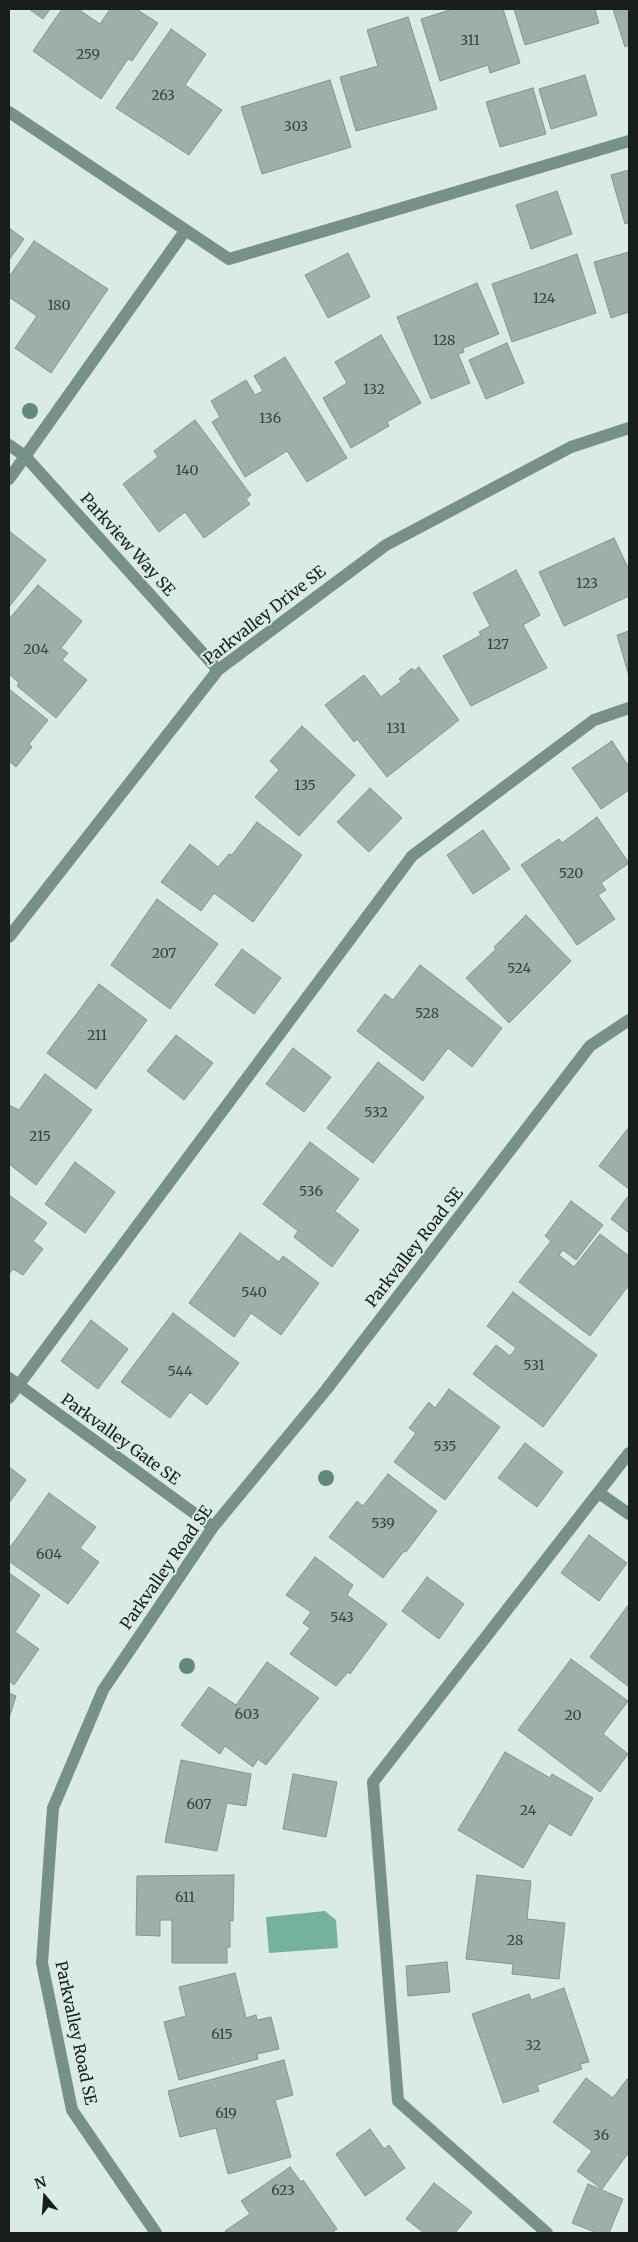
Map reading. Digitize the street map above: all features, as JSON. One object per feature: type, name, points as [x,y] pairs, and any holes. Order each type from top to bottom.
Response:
[{"type":"street","points":[[9,112],[229,259],[629,141]]},
{"type":"street","points":[[9,479],[185,231]]},
{"type":"street","name":"Parkvalley Drive SE","points":[[9,937],[218,670],[386,545],[571,447],[629,428]]},
{"type":"street","name":"Parkview Way SE","points":[[9,445],[25,456],[218,670]]},
{"type":"street","points":[[9,1398],[14,1382],[412,856],[594,720],[629,708]]},
{"type":"street","name":"Parkvalley Road SE","points":[[156,2233],[72,2110],[42,1963],[53,1808],[103,1690],[213,1527],[326,1390],[590,1046],[629,1020]]},
{"type":"street","name":"Parkvalley Gate SE","points":[[14,1382],[213,1527]]},
{"type":"street","points":[[547,2233],[398,2101],[373,1782],[629,1453]]},
{"type":"street","points":[[599,1493],[629,1514]]},
{"type":"shaded area","points":[[325,1911],[336,1920],[338,1948],[269,1953],[266,1917]]},
{"type":"building","points":[[29,9],[50,9],[43,19]]},
{"type":"building","points":[[62,9],[78,9],[100,24],[110,9],[136,9],[158,23],[132,61],[128,59],[101,99],[33,51]]},
{"type":"building","points":[[453,9],[503,9],[520,63],[490,73],[488,65],[440,81],[421,19]]},
{"type":"building","points":[[514,9],[595,9],[599,23],[525,45]]},
{"type":"building","points":[[613,9],[629,9],[629,45],[625,47]]},
{"type":"building","points":[[408,17],[437,109],[356,131],[340,77],[378,66],[367,30]]},
{"type":"building","points":[[171,29],[206,54],[185,85],[222,110],[189,155],[116,108]]},
{"type":"building","points":[[585,75],[597,115],[551,129],[539,89]]},
{"type":"building","points":[[330,80],[351,147],[262,174],[241,107]]},
{"type":"building","points":[[533,88],[546,134],[500,147],[486,102]]},
{"type":"building","points":[[629,170],[629,223],[625,224],[611,175]]},
{"type":"building","points":[[557,191],[572,234],[531,249],[516,205]]},
{"type":"building","points":[[9,228],[24,239],[9,260]]},
{"type":"building","points":[[34,241],[108,289],[51,373],[15,348],[37,316],[9,297],[9,277]]},
{"type":"building","points":[[629,252],[629,312],[611,318],[594,262]]},
{"type":"building","points":[[348,253],[370,297],[328,318],[305,275]]},
{"type":"building","points":[[577,254],[596,313],[512,342],[492,284]]},
{"type":"building","points":[[477,283],[499,334],[463,348],[464,352],[458,354],[470,383],[431,399],[397,317]]},
{"type":"building","points":[[381,335],[421,403],[387,422],[389,426],[351,448],[323,398],[347,383],[335,362]]},
{"type":"building","points":[[507,343],[524,383],[486,399],[469,360]]},
{"type":"building","points":[[285,357],[347,458],[307,482],[287,451],[245,477],[212,422],[220,417],[211,401],[246,380],[255,395],[263,391],[254,376]]},
{"type":"building","points":[[195,420],[251,495],[246,499],[250,504],[204,538],[185,512],[159,532],[123,484],[158,457],[154,451]]},
{"type":"building","points":[[9,531],[46,560],[9,607]]},
{"type":"building","points":[[614,538],[629,570],[629,596],[564,626],[539,572]]},
{"type":"building","points":[[516,570],[540,615],[523,625],[547,668],[471,706],[443,656],[481,635],[479,632],[490,626],[473,593]]},
{"type":"building","points":[[38,585],[82,621],[61,648],[68,653],[62,660],[87,680],[56,718],[17,686],[19,683],[9,674],[9,619]]},
{"type":"building","points":[[629,631],[629,676],[617,635]]},
{"type":"building","points":[[419,667],[459,720],[387,777],[357,739],[354,742],[325,705],[364,675],[381,697],[402,681],[399,679],[412,668],[414,671]]},
{"type":"building","points":[[9,689],[48,720],[29,744],[32,747],[16,767],[10,762],[9,764]]},
{"type":"building","points":[[302,726],[355,775],[299,836],[255,797],[279,770],[270,761]]},
{"type":"building","points":[[612,741],[629,767],[629,790],[601,809],[572,768]]},
{"type":"building","points":[[370,788],[402,818],[369,852],[337,822]]},
{"type":"building","points":[[597,817],[629,863],[601,883],[606,890],[598,895],[615,919],[577,945],[521,865],[559,839],[562,843]]},
{"type":"building","points":[[257,822],[302,855],[253,922],[214,893],[201,911],[161,882],[190,844],[218,867],[229,854],[232,855]]},
{"type":"building","points":[[483,830],[510,869],[473,894],[447,855]]},
{"type":"building","points":[[157,899],[218,944],[170,1009],[111,965]]},
{"type":"building","points":[[526,915],[571,961],[509,1023],[466,978],[496,949],[494,947]]},
{"type":"building","points":[[242,949],[281,978],[254,1014],[215,985]]},
{"type":"building","points":[[420,965],[502,1028],[472,1067],[448,1048],[423,1081],[357,1031],[385,994],[393,1000]]},
{"type":"building","points":[[99,984],[147,1020],[96,1089],[47,1053]]},
{"type":"building","points":[[176,1035],[213,1063],[184,1100],[147,1071]]},
{"type":"building","points":[[293,1048],[331,1077],[304,1112],[266,1084]]},
{"type":"building","points":[[378,1062],[424,1097],[373,1163],[327,1128]]},
{"type":"building","points":[[45,1074],[92,1110],[36,1185],[9,1164],[9,1105],[19,1110]]},
{"type":"building","points":[[629,1127],[629,1189],[599,1166]]},
{"type":"building","points":[[310,1142],[359,1179],[335,1211],[359,1230],[332,1267],[294,1237],[298,1231],[263,1204]]},
{"type":"building","points":[[75,1162],[115,1192],[85,1233],[45,1204]]},
{"type":"building","points":[[9,1195],[47,1223],[33,1241],[43,1249],[23,1275],[13,1269],[9,1274]]},
{"type":"building","points":[[629,1195],[629,1233],[611,1219]]},
{"type":"building","points":[[571,1201],[603,1225],[576,1260],[563,1250],[559,1255],[574,1267],[600,1234],[629,1256],[629,1285],[590,1336],[519,1282],[551,1241],[545,1236]]},
{"type":"building","points":[[240,1233],[279,1262],[283,1256],[319,1283],[281,1335],[251,1313],[234,1337],[189,1303]]},
{"type":"building","points":[[513,1292],[597,1355],[543,1427],[473,1374],[496,1345],[510,1356],[516,1348],[487,1326]]},
{"type":"building","points":[[173,1313],[239,1363],[207,1405],[190,1392],[170,1418],[121,1382]]},
{"type":"building","points":[[91,1320],[128,1349],[98,1389],[61,1361]]},
{"type":"building","points":[[449,1389],[500,1427],[445,1500],[394,1462],[416,1433],[409,1428],[429,1402],[435,1408]]},
{"type":"building","points":[[525,1443],[563,1472],[537,1507],[498,1478]]},
{"type":"building","points":[[9,1467],[26,1480],[9,1503]]},
{"type":"building","points":[[388,1474],[437,1511],[406,1552],[404,1551],[383,1578],[329,1537],[357,1501],[363,1506]]},
{"type":"building","points":[[49,1493],[96,1527],[80,1548],[99,1562],[68,1604],[9,1561],[9,1549]]},
{"type":"building","points":[[589,1535],[627,1563],[599,1601],[561,1573]]},
{"type":"building","points":[[315,1557],[353,1585],[347,1595],[387,1624],[350,1674],[348,1672],[336,1686],[290,1654],[310,1628],[303,1623],[311,1612],[286,1595]]},
{"type":"building","points":[[9,1573],[40,1595],[15,1632],[39,1649],[14,1685],[9,1681]]},
{"type":"building","points":[[427,1577],[464,1604],[439,1639],[402,1611]]},
{"type":"building","points":[[629,1604],[629,1687],[590,1657]]},
{"type":"building","points":[[571,1659],[628,1701],[603,1734],[628,1754],[600,1792],[518,1730]]},
{"type":"building","points":[[267,1662],[319,1698],[266,1765],[258,1759],[253,1767],[225,1746],[220,1754],[181,1725],[209,1687],[236,1705]]},
{"type":"building","points":[[9,1693],[16,1696],[9,1718]]},
{"type":"building","points":[[505,1752],[550,1778],[552,1774],[593,1798],[571,1836],[549,1823],[523,1868],[458,1830]]},
{"type":"building","points":[[181,1760],[251,1774],[246,1806],[227,1803],[217,1851],[165,1842]]},
{"type":"building","points":[[293,1774],[337,1782],[326,1837],[283,1829]]},
{"type":"building","points":[[234,1875],[233,1921],[230,1920],[230,1947],[227,1947],[227,1963],[172,1963],[172,1920],[160,1920],[160,1936],[136,1935],[137,1876]]},
{"type":"building","points":[[477,1875],[531,1881],[527,1919],[565,1923],[559,1979],[512,1974],[513,1964],[466,1959]]},
{"type":"building","points":[[447,1962],[450,1992],[408,1996],[406,1966]]},
{"type":"building","points":[[235,1973],[246,2018],[256,2015],[257,2020],[271,2017],[279,2049],[257,2054],[258,2059],[179,2080],[164,2022],[186,2016],[179,1987]]},
{"type":"building","points":[[564,1988],[589,2062],[580,2064],[582,2069],[537,2085],[539,2091],[503,2103],[472,2014],[529,1994],[531,2000]]},
{"type":"building","points":[[284,2060],[293,2095],[275,2100],[291,2157],[228,2174],[216,2128],[180,2137],[168,2091]]},
{"type":"building","points":[[586,2078],[613,2098],[627,2079],[629,2081],[629,2152],[602,2189],[577,2171],[592,2151],[553,2122]]},
{"type":"building","points":[[370,2129],[384,2149],[389,2145],[405,2168],[365,2196],[336,2154]]},
{"type":"building","points":[[290,2167],[301,2182],[303,2180],[337,2229],[331,2233],[226,2233],[225,2231],[250,2214],[241,2201]]},
{"type":"building","points":[[434,2183],[472,2212],[455,2233],[424,2233],[406,2219]]},
{"type":"building","points":[[588,2184],[623,2199],[609,2233],[597,2233],[572,2223]]}]
